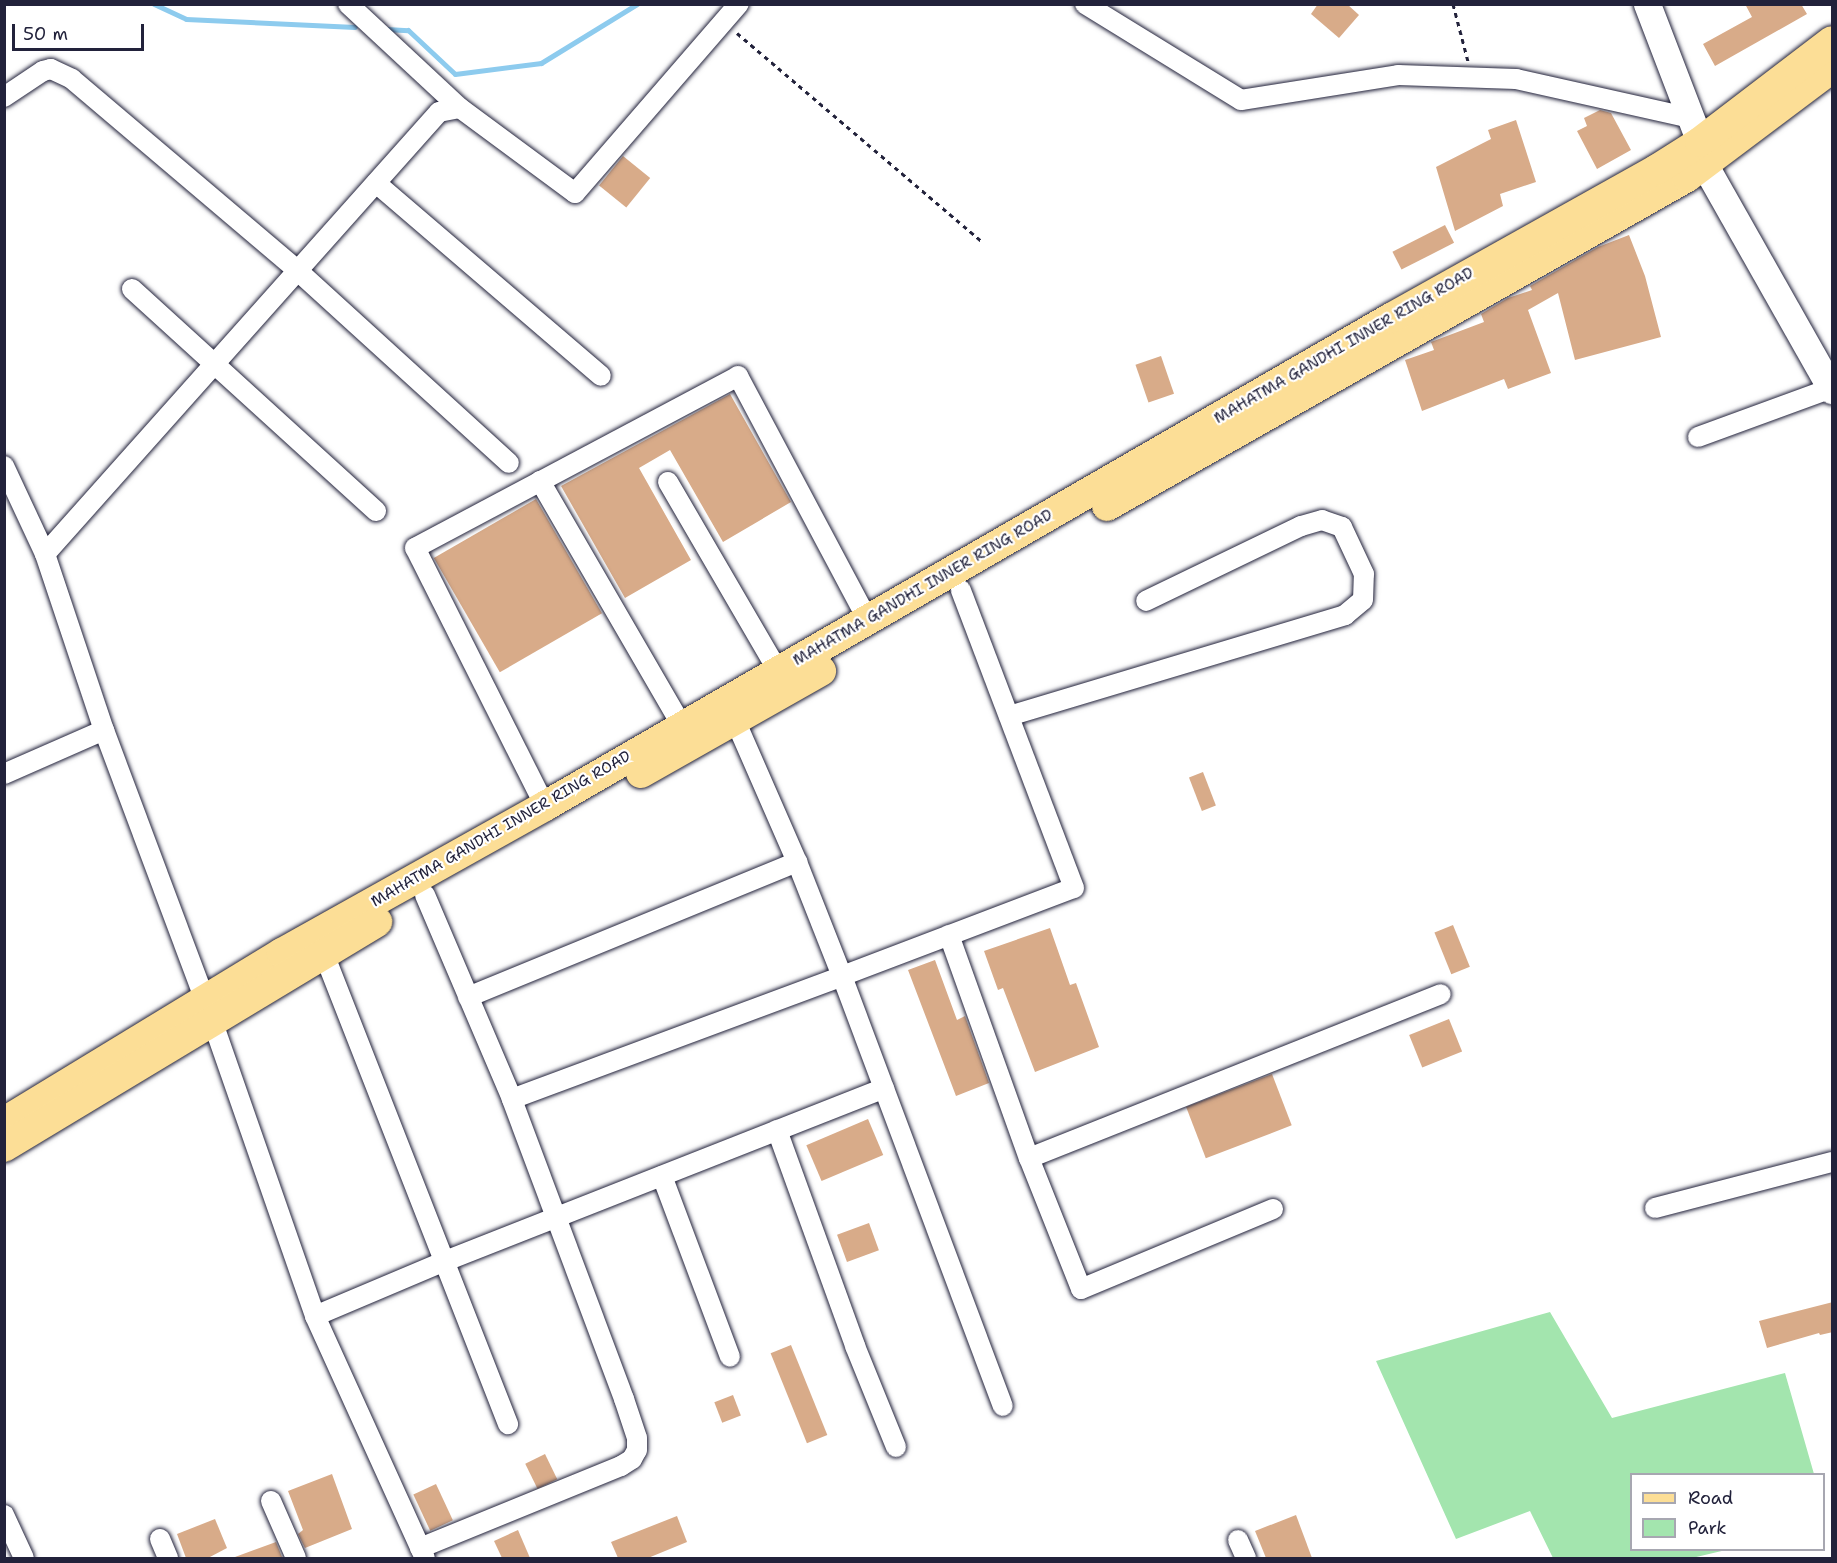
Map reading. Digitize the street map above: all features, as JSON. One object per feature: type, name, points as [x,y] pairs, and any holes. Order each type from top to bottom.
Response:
[{"type":"main road","points":[[1647,4],[1698,141],[1832,389]]},
{"type":"main road","name":"MAHATMA GANDHI INNER RING ROAD","points":[[4,1122],[208,1011],[324,954],[1687,177],[1698,141],[1833,41]]},
{"type":"main road","name":"MAHATMA GANDHI INNER RING ROAD","points":[[4,1147],[208,1011],[282,953],[545,806],[1698,141],[1833,68]]},
{"type":"street","points":[[348,4],[460,108],[575,193],[739,4]]},
{"type":"street","points":[[1085,4],[1241,100],[1398,75],[1516,79],[1698,141]]},
{"type":"street","points":[[4,97],[43,71],[51,69],[72,80],[298,271],[509,463]]},
{"type":"street","points":[[45,554],[439,112],[460,108]]},
{"type":"street","points":[[376,183],[601,376]]},
{"type":"street","points":[[132,289],[376,511]]},
{"type":"street","points":[[545,806],[415,548],[738,376],[868,620]]},
{"type":"street","points":[[1698,437],[1832,389]]},
{"type":"street","points":[[4,466],[45,554],[104,730],[208,1011],[315,1316],[423,1553],[621,1466],[632,1459],[637,1450],[637,1437],[624,1399],[512,1099],[425,895]]},
{"type":"street","points":[[540,481],[682,726]]},
{"type":"street","points":[[668,482],[778,671]]},
{"type":"street","points":[[1009,716],[1346,615],[1363,600],[1364,574],[1342,527],[1322,520],[1300,526],[1146,601]]},
{"type":"street","points":[[512,1099],[1074,888],[962,590]]},
{"type":"street","points":[[735,720],[797,862],[842,976],[1003,1406]]},
{"type":"street","points":[[4,774],[104,730]]},
{"type":"street","points":[[468,997],[797,862]]},
{"type":"street","points":[[949,935],[1029,1158],[1080,1289],[1273,1209]]},
{"type":"street","points":[[324,954],[508,1424]]},
{"type":"street","points":[[1029,1158],[1441,993]]},
{"type":"street","points":[[315,1316],[443,1262],[884,1088]]},
{"type":"street","points":[[777,1130],[855,1346],[896,1448]]},
{"type":"street","points":[[1655,1208],[1833,1162]]},
{"type":"street","points":[[662,1176],[730,1357]]},
{"type":"street","points":[[271,1501],[296,1558]]},
{"type":"street","points":[[4,1515],[24,1558]]},
{"type":"street","points":[[160,1539],[168,1558]]},
{"type":"street","points":[[1238,1540],[1246,1558]]},
{"type":"path","points":[[1453,4],[1472,78]]},
{"type":"path","points":[[724,22],[983,242]]},
{"type":"green space","points":[[1550,1312],[1612,1418],[1785,1373],[1814,1473],[1630,1473],[1630,1551],[1722,1551],[1692,1558],[1553,1558],[1530,1511],[1456,1539],[1376,1361]]},
{"type":"building","points":[[1318,4],[1347,4],[1359,15],[1339,38],[1311,14]]},
{"type":"building","points":[[1745,4],[1801,4],[1807,14],[1715,66],[1703,44],[1752,17]]},
{"type":"building","points":[[1600,110],[1611,113],[1631,150],[1597,169],[1577,131],[1587,126],[1584,118]]},
{"type":"building","points":[[1516,120],[1536,182],[1500,194],[1503,206],[1455,231],[1436,167],[1491,139],[1488,130]]},
{"type":"building","points":[[623,156],[650,178],[626,208],[599,186]]},
{"type":"building","points":[[1445,225],[1454,243],[1402,270],[1392,252]]},
{"type":"building","points":[[1629,235],[1645,276],[1661,337],[1575,360],[1558,293],[1528,310],[1551,373],[1508,389],[1504,379],[1422,411],[1405,360],[1434,350],[1431,342],[1484,322],[1481,314],[1508,298],[1532,290],[1530,286],[1598,247]]},
{"type":"building","points":[[1161,356],[1174,394],[1148,403],[1135,365]]},
{"type":"building","points":[[730,394],[791,502],[723,542],[670,450],[639,468],[691,560],[625,598],[561,486]]},
{"type":"building","points":[[536,499],[602,613],[500,672],[434,558]]},
{"type":"building","points":[[1203,772],[1216,806],[1202,811],[1189,777]]},
{"type":"building","points":[[1453,925],[1470,967],[1451,974],[1434,932]]},
{"type":"building","points":[[1050,928],[1070,985],[1076,983],[1099,1047],[1035,1072],[1003,988],[998,990],[984,951]]},
{"type":"building","points":[[935,960],[957,1020],[965,1016],[989,1083],[956,1096],[908,970]]},
{"type":"building","points":[[1449,1019],[1462,1051],[1422,1068],[1409,1035]]},
{"type":"building","points":[[1272,1074],[1292,1125],[1206,1158],[1186,1107]]},
{"type":"building","points":[[868,1119],[883,1155],[822,1181],[806,1145]]},
{"type":"building","points":[[869,1223],[879,1250],[847,1262],[837,1235]]},
{"type":"building","points":[[1833,1302],[1833,1332],[1820,1335],[1819,1333],[1767,1348],[1759,1321]]},
{"type":"building","points":[[791,1345],[827,1435],[807,1443],[771,1353]]},
{"type":"building","points":[[733,1395],[741,1416],[722,1423],[714,1402]]},
{"type":"building","points":[[545,1454],[557,1479],[538,1489],[525,1464]]},
{"type":"building","points":[[332,1474],[352,1529],[305,1548],[298,1534],[303,1530],[288,1491]]},
{"type":"building","points":[[436,1484],[453,1520],[430,1531],[413,1495]]},
{"type":"building","points":[[1296,1515],[1312,1558],[1266,1558],[1255,1531]]},
{"type":"building","points":[[677,1516],[687,1542],[648,1558],[618,1558],[611,1542]]},
{"type":"building","points":[[215,1519],[227,1548],[208,1558],[186,1558],[177,1534]]},
{"type":"building","points":[[518,1530],[530,1558],[502,1558],[494,1541]]},
{"type":"building","points":[[276,1542],[282,1557],[235,1558],[235,1557]]},
{"type":"waterway","points":[[154,4],[186,19],[355,27]]},
{"type":"waterway","points":[[386,29],[408,30],[455,74],[541,63],[637,4]]}]
